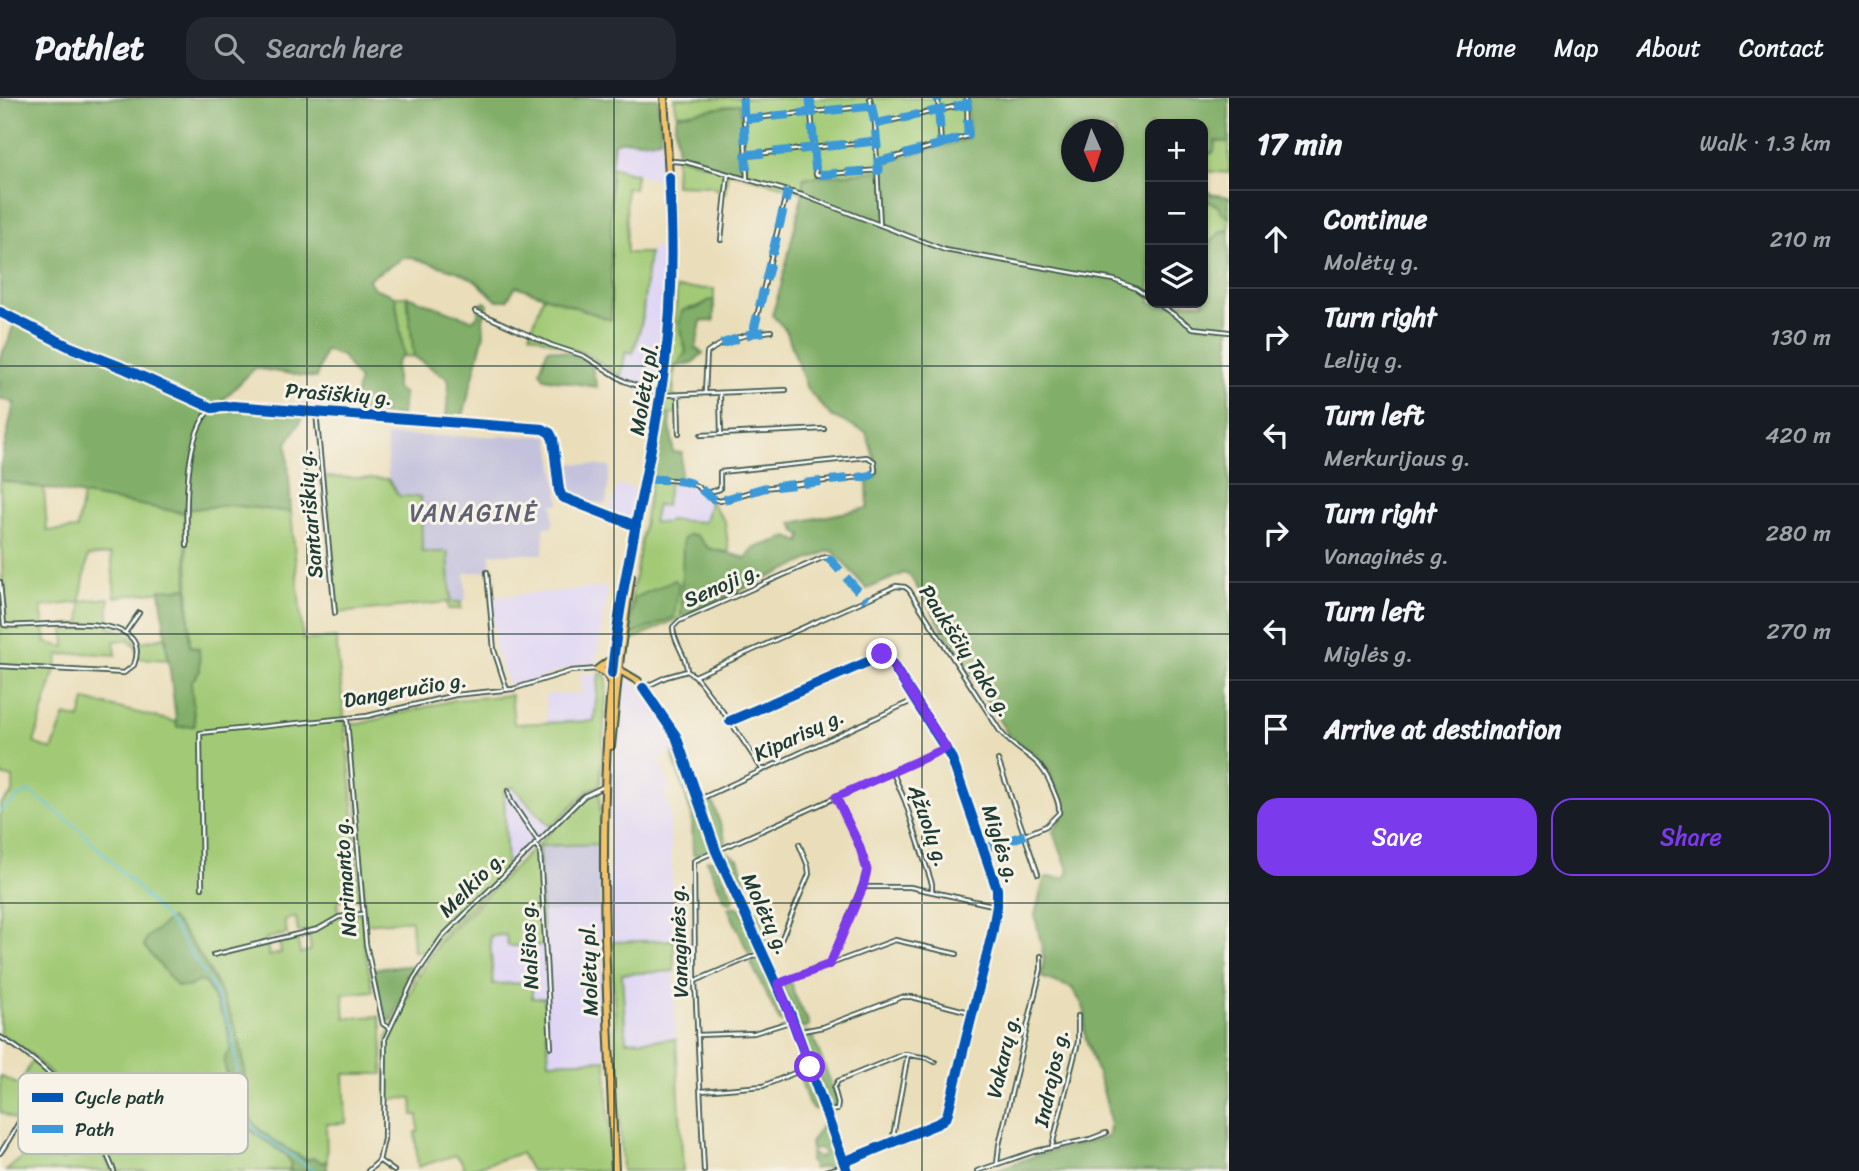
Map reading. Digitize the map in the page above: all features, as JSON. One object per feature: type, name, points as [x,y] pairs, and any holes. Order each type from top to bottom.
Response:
[{"type":"highway","name":"Molėtų pl.","points":[[615,665],[649,479],[675,294],[675,223],[666,98]]},
{"type":"highway","name":"Molėtų pl.","points":[[617,1171],[607,882],[614,683],[636,526],[662,395],[669,326],[672,260],[666,98]]},
{"type":"highway","points":[[597,669],[622,663],[629,675]]},
{"type":"highway","points":[[615,665],[638,681]]},
{"type":"highway","points":[[597,669],[606,673],[614,683],[629,675]]},
{"type":"highway","name":"Molėtų pl.","points":[[614,683],[605,787],[604,911],[617,1171]]},
{"type":"street","points":[[743,98],[747,179]]},
{"type":"street","points":[[810,98],[816,175],[879,170]]},
{"type":"street","points":[[870,98],[876,124],[880,225]]},
{"type":"street","points":[[938,98],[941,144]]},
{"type":"street","points":[[878,162],[968,136],[967,98]]},
{"type":"street","points":[[876,124],[967,104]]},
{"type":"street","points":[[745,118],[872,106]]},
{"type":"street","points":[[746,155],[876,141]]},
{"type":"street","points":[[671,161],[686,162],[788,190],[945,250],[1114,280],[1145,295]]},
{"type":"street","points":[[721,240],[728,174]]},
{"type":"street","points":[[753,333],[788,190]]},
{"type":"street","points":[[1164,308],[1193,328],[1229,332]]},
{"type":"street","name":"Prašiškių g.","points":[[0,312],[70,347],[212,408],[233,406],[543,429],[550,433],[553,439],[562,497],[636,526]]},
{"type":"street","points":[[475,312],[551,345],[584,356],[624,381],[662,395],[786,390]]},
{"type":"street","points":[[705,395],[707,353],[720,344],[753,333],[771,331]]},
{"type":"street","points":[[720,394],[721,434]]},
{"type":"street","points":[[678,396],[679,433]]},
{"type":"street","points":[[187,545],[186,499],[196,435],[201,420],[212,408]]},
{"type":"street","name":"Santariškių g.","points":[[316,412],[335,613]]},
{"type":"street","points":[[701,435],[824,429]]},
{"type":"street","points":[[649,479],[690,483],[713,500],[720,501],[764,488],[869,476],[874,474],[875,468],[873,459],[867,457],[720,472],[720,489],[706,493]]},
{"type":"street","name":"Senoji g.","points":[[687,671],[687,664],[672,632],[676,623],[828,557]]},
{"type":"street","points":[[487,572],[494,650],[507,690]]},
{"type":"street","points":[[0,582],[5,626],[71,622],[103,626],[125,634],[134,645],[136,660],[132,668],[124,673],[0,666]]},
{"type":"street","name":"Paukščių Tako g.","points":[[695,676],[896,586],[905,587],[1000,731],[1009,742],[1029,754],[1045,769],[1059,804],[1059,813],[1046,826],[1025,835]]},
{"type":"street","points":[[125,634],[139,613]]},
{"type":"street","name":"Miglės g.","points":[[730,721],[882,654],[887,656],[946,748],[997,889],[998,906],[947,1116],[939,1124],[825,1171]]},
{"type":"street","name":"Dangeručio g.","points":[[202,888],[200,733],[347,718],[455,695],[507,690],[571,671],[615,665]]},
{"type":"street","points":[[643,688],[687,671],[695,676],[762,769]]},
{"type":"street","name":"Molėtų g.","points":[[638,681],[674,730],[716,851],[778,984],[847,1171]]},
{"type":"street","name":"Kiparisų g.","points":[[698,800],[914,700]]},
{"type":"street","name":"Narimanto g.","points":[[347,718],[367,954],[383,1024],[389,1028]]},
{"type":"street","name":"Vanaginės g.","points":[[704,1171],[695,981],[693,863],[946,748]]},
{"type":"street","points":[[998,760],[1038,874]]},
{"type":"street","name":"Ąžuolų g.","points":[[893,773],[914,825],[932,891]]},
{"type":"street","name":"Melkio g.","points":[[389,1028],[433,947],[584,796],[605,787]]},
{"type":"street","points":[[508,790],[511,801],[537,842]]},
{"type":"street","points":[[830,964],[867,873],[836,797]]},
{"type":"street","name":"Nalšios g.","points":[[537,842],[540,851],[551,1047]]},
{"type":"street","points":[[695,981],[763,952],[781,940],[807,881],[808,866],[799,844]]},
{"type":"street","points":[[863,887],[899,886],[998,906]]},
{"type":"street","points":[[213,955],[318,929],[339,917],[362,914]]},
{"type":"street","points":[[778,984],[895,940],[957,954]]},
{"type":"street","name":"Vakarų g.","points":[[997,1164],[1002,1132],[1041,969],[1041,956]]},
{"type":"street","points":[[797,1032],[823,1027],[902,997],[973,1013]]},
{"type":"street","name":"Indrajos g.","points":[[1052,1146],[1079,1042],[1078,1016]]},
{"type":"street","points":[[697,1035],[754,1033],[793,1021]]},
{"type":"street","points":[[368,1171],[379,1161],[385,1129],[384,1047],[389,1028]]},
{"type":"street","points":[[0,1037],[27,1053],[47,1073]]},
{"type":"street","points":[[892,1142],[908,1054]]},
{"type":"street","points":[[825,1111],[837,1110],[834,1086],[838,1082],[908,1054],[935,1062]]},
{"type":"street","points":[[701,1091],[763,1086],[810,1067]]},
{"type":"street","points":[[0,1153],[18,1124]]},
{"type":"street","points":[[977,1171],[1052,1146],[1106,1133]]},
{"type":"street","points":[[106,1154],[114,1171]]},
{"type":"street","points":[[379,1161],[394,1171]]},
{"type":"shaded area","points":[[661,138],[666,182],[611,167],[616,141],[638,142]]},
{"type":"shaded area","points":[[668,247],[662,358],[653,395],[620,381],[627,351],[633,352],[642,321],[649,253],[652,253],[652,248]]},
{"type":"shaded area","points":[[386,436],[549,436],[560,504],[553,504],[553,527],[544,527],[543,554],[490,554],[490,571],[465,573],[466,600],[451,602],[448,553],[422,552],[421,497],[399,496],[388,479]]},
{"type":"shaded area","points":[[562,462],[610,467],[606,504],[590,502],[563,491]]},
{"type":"shaded area","points":[[680,480],[695,483],[705,491],[710,501],[705,522],[653,522],[657,505],[666,505],[669,482]]},
{"type":"shaded area","points":[[618,485],[640,490],[634,523],[608,514]]},
{"type":"shaded area","points":[[608,587],[596,663],[576,665],[538,679],[509,685],[496,652],[492,597]]},
{"type":"shaded area","points":[[599,673],[594,721],[547,723],[545,695],[582,693],[581,674]]},
{"type":"shaded area","points":[[626,677],[635,682],[648,702],[672,729],[679,749],[658,759],[669,784],[665,801],[669,801],[674,940],[611,942],[611,766],[620,685],[621,680]]},
{"type":"shaded area","points":[[513,787],[550,827],[507,870],[504,790]]},
{"type":"shaded area","points":[[600,844],[600,909],[541,912],[539,846]]},
{"type":"shaded area","points":[[600,909],[606,1060],[549,1063],[544,998],[532,998],[532,983],[493,984],[490,936],[506,935],[543,945],[541,912]]},
{"type":"shaded area","points":[[674,971],[676,1039],[626,1041],[622,974]]},
{"type":"green space","points":[[0,98],[658,98],[661,138],[614,143],[611,167],[611,320],[516,286],[507,300],[496,300],[476,281],[459,272],[410,257],[404,258],[369,281],[374,288],[395,296],[404,356],[400,357],[396,364],[396,388],[404,394],[402,416],[357,412],[354,403],[359,381],[342,356],[325,350],[316,378],[255,368],[218,405],[220,408],[306,412],[287,443],[291,512],[230,505],[185,510],[185,513],[0,480],[0,468],[14,403],[0,398],[0,357],[15,319],[0,311]]},
{"type":"green space","points":[[674,98],[967,98],[969,136],[964,140],[886,164],[879,171],[803,178],[803,192],[746,176],[681,113],[677,115]]},
{"type":"green space","points":[[967,98],[1229,98],[1229,142],[1215,141],[1214,152],[1208,153],[1208,119],[1145,119],[1145,308],[1208,308],[1208,245],[1217,235],[1229,230],[1229,1171],[993,1171],[1037,1155],[1108,1137],[1109,1116],[1085,1035],[1083,1006],[1072,988],[1041,977],[1044,958],[1035,915],[1044,879],[1065,878],[1069,871],[1053,832],[1065,809],[1049,771],[1037,756],[1009,736],[910,576],[904,573],[867,589],[833,551],[828,551],[681,617],[683,539],[688,535],[696,535],[708,548],[746,558],[754,548],[788,537],[800,542],[802,535],[792,523],[868,508],[867,478],[876,475],[878,470],[866,432],[831,416],[807,389],[786,330],[772,315],[803,192],[803,178],[879,171],[892,160],[965,140],[969,136]]},
{"type":"green space","points":[[740,104],[746,176],[678,157],[675,124],[677,115]]},
{"type":"green space","points":[[1215,141],[1229,142],[1229,173],[1208,171],[1208,154],[1214,150]]},
{"type":"green space","points":[[676,155],[728,170],[725,193],[710,186],[675,185]]},
{"type":"green space","points":[[611,167],[636,174],[634,189],[626,187],[627,253],[649,253],[642,321],[633,353],[626,351],[621,377],[588,355],[530,334],[544,295],[611,319]]},
{"type":"green space","points":[[1208,191],[1229,197],[1229,217],[1222,213],[1218,206],[1208,201]]},
{"type":"green space","points":[[1208,201],[1218,206],[1222,213],[1229,217],[1229,230],[1221,231],[1208,245]]},
{"type":"green space","points":[[677,288],[714,289],[714,300],[689,308],[680,317],[680,330],[686,352],[675,367],[673,394],[678,401],[678,413],[664,414],[675,326]]},
{"type":"green space","points":[[395,296],[407,296],[414,357],[404,356]]},
{"type":"green space","points":[[407,296],[472,320],[477,317],[481,304],[485,302],[488,305],[483,319],[484,334],[462,420],[446,419],[447,378],[414,357]]},
{"type":"green space","points":[[714,300],[714,321],[701,321],[696,348],[703,353],[692,363],[675,367],[686,352],[680,325],[683,310],[698,308]]},
{"type":"green space","points":[[550,348],[591,363],[597,387],[544,378],[540,371]]},
{"type":"green space","points":[[664,414],[670,414],[673,452],[682,453],[680,480],[652,478]]},
{"type":"green space","points":[[325,477],[388,479],[399,496],[421,497],[422,552],[448,552],[451,602],[461,602],[461,609],[448,609],[448,602],[338,613]]},
{"type":"green space","points":[[652,478],[680,480],[680,483],[669,483],[666,506],[657,505],[653,522],[705,522],[710,501],[725,522],[729,552],[710,549],[699,538],[685,537],[681,617],[625,643],[630,606]]},
{"type":"green space","points":[[0,480],[44,489],[47,531],[77,529],[83,495],[185,513],[187,588],[115,597],[111,554],[88,556],[80,601],[109,598],[109,627],[127,633],[137,643],[165,637],[168,660],[138,658],[136,646],[127,640],[114,641],[116,655],[59,655],[34,743],[52,750],[65,715],[80,719],[85,700],[176,722],[177,727],[199,649],[190,646],[186,509],[230,505],[291,512],[303,640],[336,638],[360,898],[338,900],[338,914],[361,913],[373,991],[343,994],[345,1018],[379,1016],[382,1027],[383,1074],[344,1074],[346,1123],[326,1124],[327,1161],[319,1162],[297,1155],[263,1132],[250,1118],[248,1073],[244,1073],[240,1047],[221,998],[203,964],[146,949],[188,987],[199,981],[206,983],[229,1029],[231,1049],[225,1057],[226,1073],[50,1073],[30,1053],[0,1034],[0,804],[13,793],[13,778],[0,775],[0,602],[3,601]],"holes":[[[81,602],[81,624],[64,625],[65,647],[46,643],[41,607]],[[296,917],[298,932],[308,931],[311,950],[300,954],[297,937],[279,941],[281,953],[269,956],[266,938],[287,934],[284,920]]]},
{"type":"green space","points":[[675,580],[679,584],[674,617],[629,636],[634,598]]},
{"type":"green space","points":[[187,588],[190,646],[199,649],[200,671],[191,682],[195,726],[177,727],[160,590]]},
{"type":"green space","points":[[599,673],[604,674],[607,679],[600,785],[587,791],[550,827],[513,787],[504,790],[507,870],[427,951],[413,952],[411,920],[365,924],[357,789],[350,724],[454,700],[511,695],[514,724],[594,721]]},
{"type":"green space","points":[[679,751],[710,846],[707,852],[693,855],[692,816],[673,753]]},
{"type":"green space","points":[[597,791],[600,794],[600,844],[539,846],[543,946],[508,946],[506,935],[490,936],[493,984],[532,983],[532,998],[544,998],[549,1062],[606,1060],[611,1171],[531,1171],[521,1153],[465,1171],[461,1160],[455,1155],[418,1167],[415,1132],[418,1132],[418,1115],[413,1115],[412,1098],[387,1099],[387,1037],[426,962],[440,942],[585,797]]},
{"type":"green space","points":[[709,799],[713,803],[726,841],[719,846],[703,801]]},
{"type":"green space","points":[[727,852],[738,859],[761,919],[767,942],[765,946],[722,855]]},
{"type":"green space","points":[[713,859],[734,899],[730,904],[725,900],[708,864],[707,860]]},
{"type":"green space","points":[[735,906],[741,909],[759,949],[749,954],[728,908]]},
{"type":"green space","points":[[171,918],[194,947],[216,984],[233,1023],[243,1059],[244,1073],[227,1073],[225,1057],[231,1049],[227,1023],[206,983],[199,981],[188,987],[177,986],[144,946],[146,938]]},
{"type":"green space","points":[[674,940],[674,971],[622,974],[626,1041],[676,1039],[683,1171],[622,1171],[611,942]]},
{"type":"green space","points":[[759,956],[764,961],[788,1021],[780,1022],[751,963],[752,959]]},
{"type":"green space","points":[[419,965],[392,1020],[385,1020],[373,969]]},
{"type":"green space","points":[[786,982],[792,984],[794,994],[809,1023],[806,1028],[800,1027],[783,986]]},
{"type":"green space","points":[[810,1032],[816,1044],[836,1099],[835,1108],[830,1108],[802,1034]]},
{"type":"green space","points":[[33,1060],[45,1073],[26,1073]]},
{"type":"green space","points":[[805,1071],[813,1082],[821,1109],[814,1109],[809,1105],[800,1078]]},
{"type":"green space","points":[[0,1076],[18,1085],[18,1121],[0,1112]]},
{"type":"green space","points":[[248,1112],[255,1125],[268,1136],[305,1160],[314,1158],[323,1163],[327,1161],[327,1171],[289,1171],[291,1163],[286,1155],[248,1127]]},
{"type":"green space","points":[[824,1122],[839,1157],[836,1165],[814,1169],[810,1161],[811,1153],[818,1158],[823,1156],[824,1152],[820,1148],[811,1150],[810,1143]]},
{"type":"green space","points":[[248,1129],[286,1155],[291,1163],[289,1171],[116,1171],[108,1154],[248,1154]]},
{"type":"green space","points":[[24,1154],[52,1154],[63,1160],[67,1154],[104,1154],[112,1171],[6,1171]]},
{"type":"waterway","points":[[0,811],[24,793],[30,792],[80,830],[172,925],[205,975]]},
{"type":"waterway","points":[[208,979],[231,1029],[237,1072]]},
{"type":"waterway","points":[[248,1117],[255,1131],[315,1171]]},
{"type":"marked path","points":[[743,98],[747,179]]},
{"type":"marked path","points":[[810,98],[816,175],[879,170],[870,98]]},
{"type":"marked path","points":[[878,162],[941,144],[938,98]]},
{"type":"marked path","points":[[941,144],[968,136],[967,99]]},
{"type":"marked path","points":[[875,124],[967,104]]},
{"type":"marked path","points":[[745,119],[872,106]]},
{"type":"marked path","points":[[746,155],[876,141]]},
{"type":"marked path","points":[[753,333],[788,190]]},
{"type":"marked path","points":[[721,344],[753,333],[771,331]]},
{"type":"marked path","points":[[649,479],[690,483],[720,501],[764,488],[869,476],[874,473],[875,468]]},
{"type":"marked path","points":[[828,557],[866,600]]},
{"type":"marked path","points":[[983,849],[1025,835]]},
{"type":"cycle path","points":[[612,673],[623,595],[665,363],[672,270],[669,177]]},
{"type":"cycle path","points":[[0,312],[70,347],[212,408],[233,406],[543,429],[550,433],[553,439],[562,497],[636,526]]},
{"type":"cycle path","points":[[730,721],[886,654],[952,759],[997,889],[992,934],[947,1116],[939,1123],[844,1162]]},
{"type":"cycle path","points":[[643,688],[676,736],[716,851],[790,1013],[847,1171]]},
{"type":"district","name":"VANAGINĖ","points":[[474,513]]},
{"type":"route","points":[[810,1067],[778,984],[830,964],[867,876],[865,860],[836,797],[946,748],[886,654],[882,654]]}]
